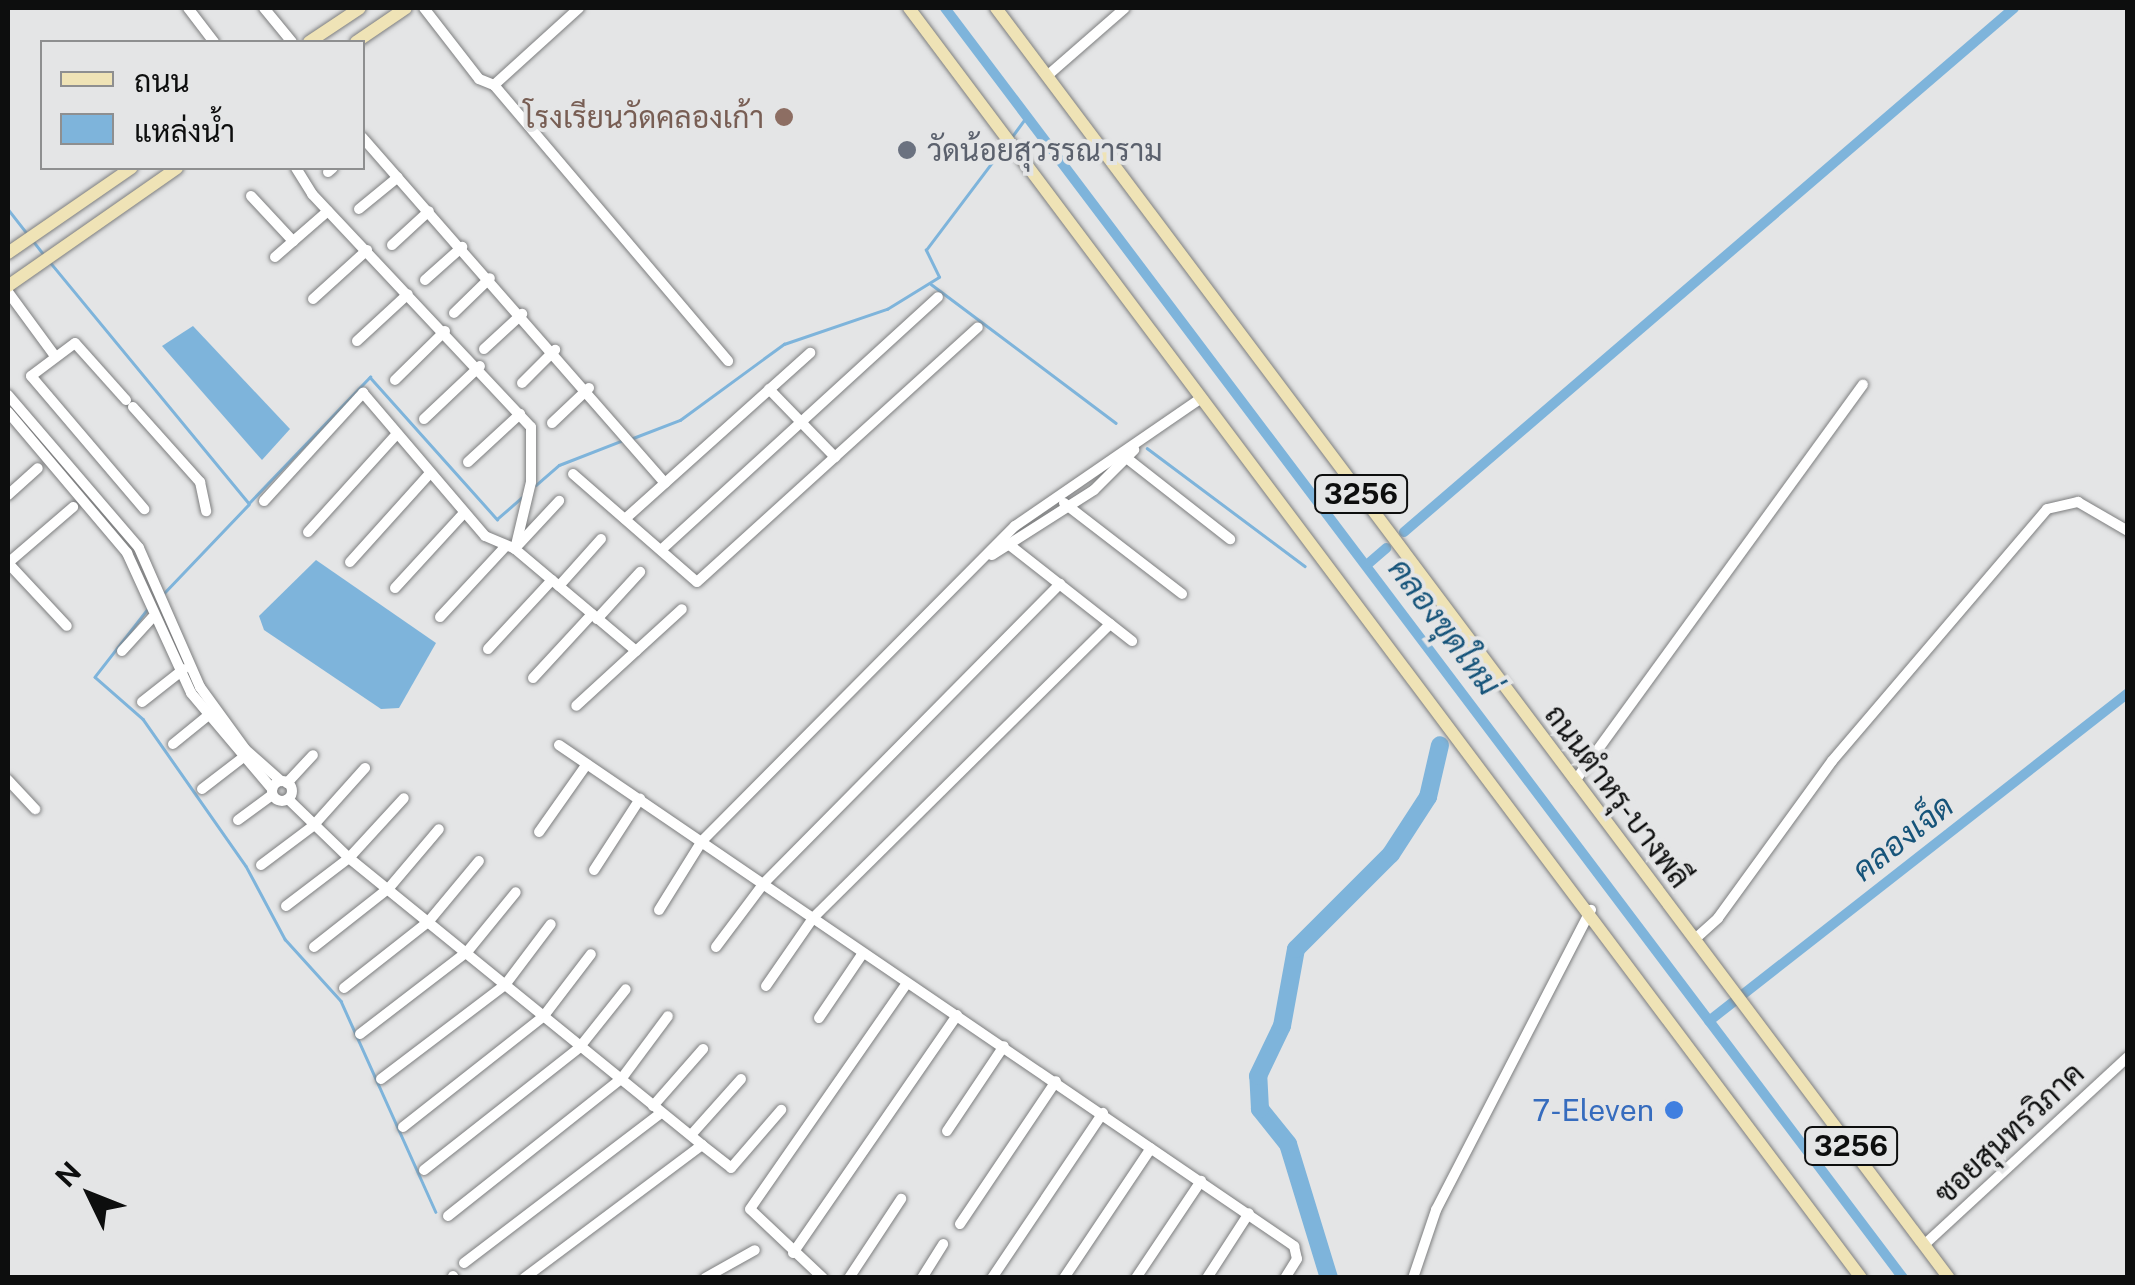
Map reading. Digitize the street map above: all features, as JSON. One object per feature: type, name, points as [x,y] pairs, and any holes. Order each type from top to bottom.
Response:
[{"type":"main road","points":[[312,40],[360,8]]},
{"type":"main road","points":[[359,40],[406,8]]},
{"type":"main road","name":"3256","points":[[909,8],[1200,399],[1591,910],[1861,1278]]},
{"type":"main road","name":"ถนนตำหรุ-บางพลี","points":[[996,8],[1949,1278]]},
{"type":"main road","points":[[12,250],[128,170]]},
{"type":"main road","points":[[8,289],[174,170]]},
{"type":"street","points":[[188,8],[212,40]]},
{"type":"street","points":[[264,8],[290,40]]},
{"type":"street","points":[[424,8],[480,79],[494,85],[728,362]]},
{"type":"street","points":[[494,85],[579,8]]},
{"type":"street","points":[[1047,76],[1124,8]]},
{"type":"street","points":[[365,141],[622,424],[638,452],[665,483]]},
{"type":"street","points":[[297,170],[328,211],[480,366],[530,427],[531,482],[526,510],[510,547]]},
{"type":"street","points":[[359,209],[398,177]]},
{"type":"street","points":[[251,196],[293,241]]},
{"type":"street","points":[[275,257],[328,211]]},
{"type":"street","points":[[392,244],[429,211]]},
{"type":"street","points":[[424,280],[462,248]]},
{"type":"street","points":[[313,298],[366,250]]},
{"type":"street","points":[[454,313],[490,278]]},
{"type":"street","points":[[8,289],[55,356]]},
{"type":"street","points":[[358,341],[408,294]]},
{"type":"street","points":[[661,550],[938,297]]},
{"type":"street","points":[[484,348],[522,314]]},
{"type":"street","points":[[573,474],[697,582],[978,327]]},
{"type":"street","points":[[395,380],[444,332]]},
{"type":"street","points":[[144,510],[30,381],[55,356],[81,345],[200,482],[206,511]]},
{"type":"street","points":[[522,384],[555,350]]},
{"type":"street","points":[[625,519],[810,353]]},
{"type":"street","points":[[424,420],[480,366]]},
{"type":"street","points":[[1575,781],[1862,385]]},
{"type":"street","points":[[552,424],[590,388]]},
{"type":"street","points":[[769,389],[834,458]]},
{"type":"street","points":[[264,501],[362,393],[464,513],[636,651]]},
{"type":"street","points":[[8,395],[14,413],[117,542],[184,669],[241,758],[278,787]]},
{"type":"street","points":[[659,910],[702,841],[1006,542],[1200,399]]},
{"type":"street","points":[[468,462],[520,414]]},
{"type":"street","points":[[308,532],[397,434]]},
{"type":"street","points":[[1125,457],[1230,539]]},
{"type":"street","points":[[8,495],[38,468]]},
{"type":"street","points":[[350,562],[430,473]]},
{"type":"street","points":[[84,502],[128,533],[156,592],[155,613],[122,652]]},
{"type":"street","points":[[67,626],[8,563],[84,502]]},
{"type":"street","points":[[440,617],[558,502]]},
{"type":"street","points":[[1064,502],[1182,594]]},
{"type":"street","points":[[1694,939],[1718,918],[1832,761],[2047,509],[2078,502],[2128,531]]},
{"type":"street","points":[[395,588],[464,513]]},
{"type":"street","points":[[117,542],[128,533]]},
{"type":"street","points":[[488,650],[601,538]]},
{"type":"street","points":[[1006,542],[1132,641]]},
{"type":"street","points":[[534,678],[640,572]]},
{"type":"street","points":[[716,947],[764,883],[1060,584]]},
{"type":"street","points":[[576,706],[682,610]]},
{"type":"street","points":[[766,986],[814,918],[1110,624]]},
{"type":"street","points":[[142,702],[184,669]]},
{"type":"street","points":[[172,744],[211,713]]},
{"type":"street","points":[[211,713],[313,826],[349,858],[467,952],[578,1048],[622,1078],[731,1168],[781,1110]]},
{"type":"street","points":[[559,744],[1249,1213],[1298,1252],[1285,1278]]},
{"type":"street","points":[[238,820],[313,755]]},
{"type":"street","points":[[202,789],[241,758]]},
{"type":"street","points":[[540,832],[587,764]]},
{"type":"street","points":[[261,865],[313,826],[365,768]]},
{"type":"street","points":[[8,780],[35,809]]},
{"type":"street","points":[[286,906],[349,858],[404,798]]},
{"type":"street","points":[[594,870],[640,800]]},
{"type":"street","points":[[314,947],[389,888],[439,829]]},
{"type":"street","points":[[344,988],[429,921],[479,861]]},
{"type":"street","points":[[360,1034],[467,952],[516,892]]},
{"type":"street","points":[[1413,1278],[1436,1210],[1591,910]]},
{"type":"street","points":[[381,1079],[504,984],[551,924]]},
{"type":"street","points":[[818,1018],[862,953]]},
{"type":"street","points":[[403,1127],[543,1017],[590,954]]},
{"type":"street","points":[[823,1278],[752,1216],[756,1196],[907,983]]},
{"type":"street","points":[[424,1170],[578,1048],[626,989]]},
{"type":"street","points":[[792,1253],[957,1014]]},
{"type":"street","points":[[448,1216],[622,1078],[668,1016]]},
{"type":"street","points":[[948,1132],[1004,1046]]},
{"type":"street","points":[[464,1263],[657,1110],[702,1049]]},
{"type":"street","name":"ซอยสุนทรวิภาค","points":[[1924,1245],[2128,1057]]},
{"type":"street","points":[[691,1136],[741,1079]]},
{"type":"street","points":[[960,1224],[1056,1081]]},
{"type":"street","points":[[992,1278],[1104,1113]]},
{"type":"street","points":[[524,1278],[702,1144]]},
{"type":"street","points":[[1064,1278],[1151,1148]]},
{"type":"street","points":[[1136,1278],[1201,1181]]},
{"type":"street","points":[[849,1278],[901,1199]]},
{"type":"street","points":[[1207,1278],[1249,1213]]},
{"type":"street","points":[[922,1278],[943,1244]]},
{"type":"street","points":[[706,1278],[754,1250]]},
{"type":"water","points":[[193,326],[290,429],[262,460],[162,346]]},
{"type":"water","points":[[316,560],[436,643],[399,708],[381,709],[264,630],[259,616]]},
{"type":"waterway","name":"คลองขุดใหม่","points":[[945,8],[1903,1278]]},
{"type":"waterway","points":[[1404,532],[2014,8]]},
{"type":"waterway","points":[[1011,138],[1028,115]]},
{"type":"waterway","points":[[633,438],[680,420],[784,344],[887,309],[939,277],[926,250],[1006,144]]},
{"type":"waterway","points":[[8,209],[26,232]]},
{"type":"waterway","points":[[34,242],[45,256]]},
{"type":"waterway","points":[[50,262],[249,503],[370,377],[497,519],[522,497]]},
{"type":"waterway","points":[[931,284],[1116,423]]},
{"type":"waterway","points":[[536,485],[559,465],[621,441]]},
{"type":"waterway","points":[[1147,448],[1305,566]]},
{"type":"waterway","points":[[164,593],[248,505]]},
{"type":"waterway","points":[[1369,563],[1386,548]]},
{"type":"waterway","points":[[148,609],[95,677],[143,719],[246,866],[285,939],[341,1001],[436,1212]]},
{"type":"waterway","name":"คลองเจ็ด","points":[[1709,1021],[2128,693]]},
{"type":"waterway","points":[[1329,1278],[1288,1144],[1260,1109],[1258,1076],[1282,1026],[1296,949],[1391,854],[1428,797],[1440,745]]},
{"type":"place","name":"โรงเรียนวัดคลองเก้า","points":[[784,117]]},
{"type":"place","name":"วัดน้อยสุวรรณาราม","points":[[907,150]]},
{"type":"place","name":"7-Eleven","points":[[1674,1110]]}]
